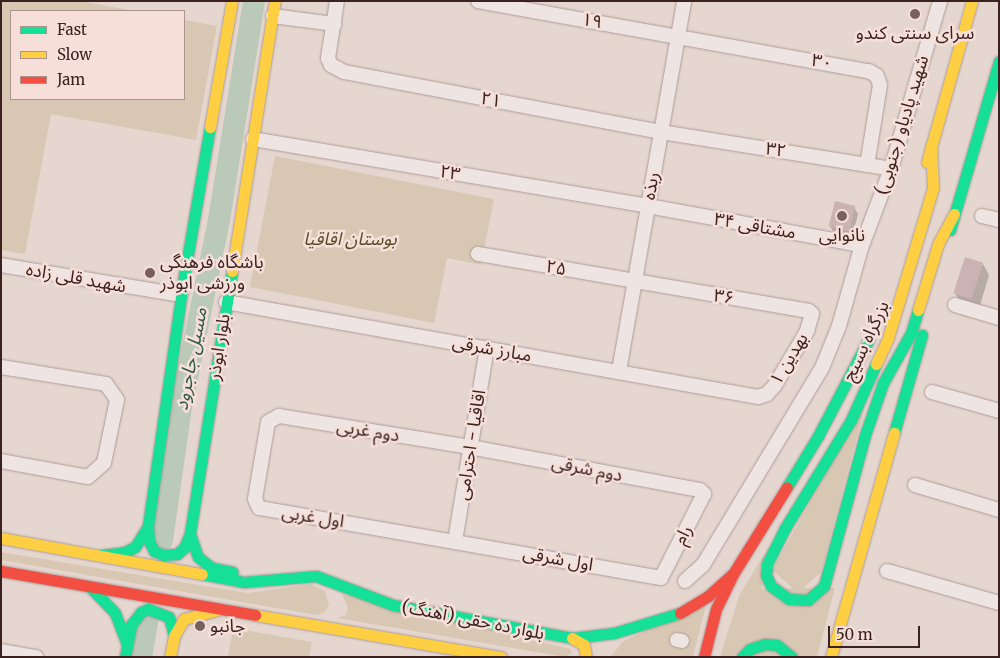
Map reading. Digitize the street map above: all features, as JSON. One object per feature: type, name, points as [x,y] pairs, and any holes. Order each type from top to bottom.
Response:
[{"type":"main road","points":[[190,534],[184,548],[177,554],[164,555],[154,550],[149,541],[148,526],[181,295],[232,1]]},
{"type":"main road","name":"بلوار ابوذر","points":[[269,579],[212,568],[198,557],[190,534],[275,1]]},
{"type":"main road","name":"بزرگراه بسیج","points":[[890,287],[972,1]]},
{"type":"main road","points":[[831,657],[954,214],[999,61]]},
{"type":"main road","points":[[931,146],[933,188],[888,338],[851,420],[784,528],[767,564],[766,575],[771,586],[789,598],[808,600],[824,586],[880,392],[911,334],[938,244],[954,214]]},
{"type":"main road","name":"بزرگراه بسیج","points":[[704,657],[716,609],[732,574],[818,436],[874,330]]},
{"type":"main road","points":[[1,538],[97,555],[125,552],[135,547],[148,526]]},
{"type":"main road","name":"بلوار ده حقی (آهنگ)","points":[[97,555],[244,582],[316,576],[363,596],[393,605],[572,638],[614,633],[680,613],[708,596],[732,574]]},
{"type":"main road","points":[[1,571],[90,587],[115,613],[126,652]]},
{"type":"main road","name":"بلوار ده حقی (آهنگ)","points":[[90,587],[440,652],[501,657]]},
{"type":"main road","points":[[126,652],[131,625],[141,612],[157,610],[169,618],[174,636]]},
{"type":"main road","points":[[170,657],[174,636],[184,619],[220,610]]},
{"type":"main road","points":[[572,638],[584,645],[586,657]]},
{"type":"main road","points":[[742,657],[750,649],[765,644],[777,646],[792,657]]},
{"type":"street","points":[[273,16],[334,24],[337,1]]},
{"type":"street","name":"۱۹","points":[[478,1],[678,35]]},
{"type":"street","name":"ربذه","points":[[619,371],[684,1]]},
{"type":"street","name":"شهید پادیاو (جنوبی)","points":[[685,581],[703,565],[822,368],[839,326],[861,248],[891,169],[940,1]]},
{"type":"street","name":"۲۱","points":[[334,24],[328,58],[331,65],[344,72],[661,132]]},
{"type":"street","name":"۳۰","points":[[678,35],[869,71],[877,76],[880,85],[867,165]]},
{"type":"street","name":"۳۲","points":[[661,132],[891,169]]},
{"type":"street","name":"۲۳","points":[[253,139],[648,206]]},
{"type":"street","name":"۳۴ مشتاقی","points":[[648,206],[855,244],[861,248]]},
{"type":"street","points":[[982,216],[999,220]]},
{"type":"street","name":"۲۵","points":[[478,254],[634,283]]},
{"type":"street","name":"شهید قلی زاده","points":[[1,265],[181,295]]},
{"type":"street","name":"۳۶","points":[[634,283],[809,311],[812,314]]},
{"type":"street","name":"مبارز شرقی","points":[[226,302],[758,396]]},
{"type":"street","points":[[955,306],[999,318]]},
{"type":"street","name":"بهدین ۱","points":[[758,396],[767,394],[775,385],[807,331],[812,314]]},
{"type":"street","name":"اقاقیا - احترامی","points":[[455,541],[487,348]]},
{"type":"street","points":[[1,367],[106,384],[117,400],[104,462],[88,477],[1,461]]},
{"type":"street","points":[[932,392],[999,411]]},
{"type":"street","name":"دوم غربی","points":[[268,422],[279,416],[470,447]]},
{"type":"street","name":"اول غربی","points":[[268,422],[255,500],[259,508],[455,541]]},
{"type":"street","name":"دوم شرقی","points":[[470,447],[704,493]]},
{"type":"street","points":[[915,485],[999,510]]},
{"type":"street","name":"رام","points":[[661,578],[704,493]]},
{"type":"street","name":"اول شرقی","points":[[455,541],[661,578]]},
{"type":"street","points":[[888,571],[999,603]]},
{"type":"street","points":[[1,651],[36,657]]},
{"type":"green space","points":[[1,1],[80,1],[130,10],[10,10],[10,100],[185,100],[185,20],[217,26],[196,140],[51,114],[25,254],[1,250]]},
{"type":"green space","name":"بوستان اقاقیا","points":[[275,156],[494,199],[481,265],[447,258],[434,323],[250,287]]},
{"type":"green space","points":[[867,399],[821,572],[798,593],[772,570]]},
{"type":"green space","points":[[768,548],[762,589],[835,588],[817,657],[720,657],[739,596]]},
{"type":"green space","points":[[1,552],[248,593],[310,584],[325,591],[329,605],[325,612],[316,615],[1,560]]},
{"type":"green space","points":[[342,594],[570,649],[572,653],[565,657],[337,618],[346,615],[348,608]]},
{"type":"green space","points":[[707,602],[693,657],[611,657],[622,642]]},
{"type":"green space","points":[[233,628],[312,642],[309,657],[228,657]]},
{"type":"building","name":"نانوایی","points":[[835,201],[855,206],[849,231],[829,226]]},
{"type":"building","points":[[965,257],[983,263],[971,299],[953,293]]},
{"type":"waterway","name":"مسیل جاجرود","points":[[162,540],[181,407],[219,220],[254,1]]},
{"type":"waterway","name":"مسیل جاجرود","points":[[141,657],[148,617]]},
{"type":"traffic: fast","points":[[950,230],[999,61]]},
{"type":"traffic: fast","points":[[102,555],[125,552],[135,547],[148,526],[184,277],[210,127]]},
{"type":"traffic: fast","points":[[232,271],[190,534],[198,557],[212,568],[233,572]]},
{"type":"traffic: fast","points":[[876,364],[851,420],[785,528],[767,564],[766,575],[771,586],[789,599],[808,600],[824,586],[865,435],[883,383],[911,333],[918,310]]},
{"type":"traffic: fast","points":[[894,433],[922,335]]},
{"type":"traffic: fast","points":[[787,487],[818,436],[869,339]]},
{"type":"traffic: fast","points":[[148,526],[149,541],[154,551],[164,555],[177,554],[184,548],[190,534]]},
{"type":"traffic: fast","points":[[202,574],[244,582],[316,576],[393,605],[572,638],[614,633],[680,613]]},
{"type":"traffic: fast","points":[[90,587],[115,613],[127,645]]},
{"type":"traffic: fast","points":[[125,657],[131,625],[141,612],[148,609],[169,617],[174,636]]},
{"type":"traffic: fast","points":[[742,657],[750,649],[765,644],[777,645],[792,657]]},
{"type":"traffic: slow","points":[[210,127],[232,1]]},
{"type":"traffic: slow","points":[[232,271],[275,1]]},
{"type":"traffic: slow","points":[[927,162],[972,1]]},
{"type":"traffic: slow","points":[[876,364],[888,338],[933,188],[931,146]]},
{"type":"traffic: slow","points":[[918,310],[938,244],[954,214]]},
{"type":"traffic: slow","points":[[831,657],[894,433]]},
{"type":"traffic: slow","points":[[1,538],[202,574]]},
{"type":"traffic: slow","points":[[170,657],[174,636],[184,619],[217,610]]},
{"type":"traffic: slow","points":[[255,615],[501,657]]},
{"type":"traffic: slow","points":[[572,638],[584,645],[586,657]]},
{"type":"traffic: jam","points":[[704,657],[716,609],[733,574],[787,487]]},
{"type":"traffic: jam","points":[[1,571],[255,615]]},
{"type":"traffic: jam","points":[[680,613],[708,596],[731,575]]},
{"type":"place","name":"سرای سنتی کندو","points":[[915,14]]},
{"type":"place","name":"نانوایی","points":[[842,216]]},
{"type":"place","name":"باشگاه فرهنگی ورزشی ابوذر","points":[[150,273]]},
{"type":"place","name":"جانبو","points":[[200,626]]}]
